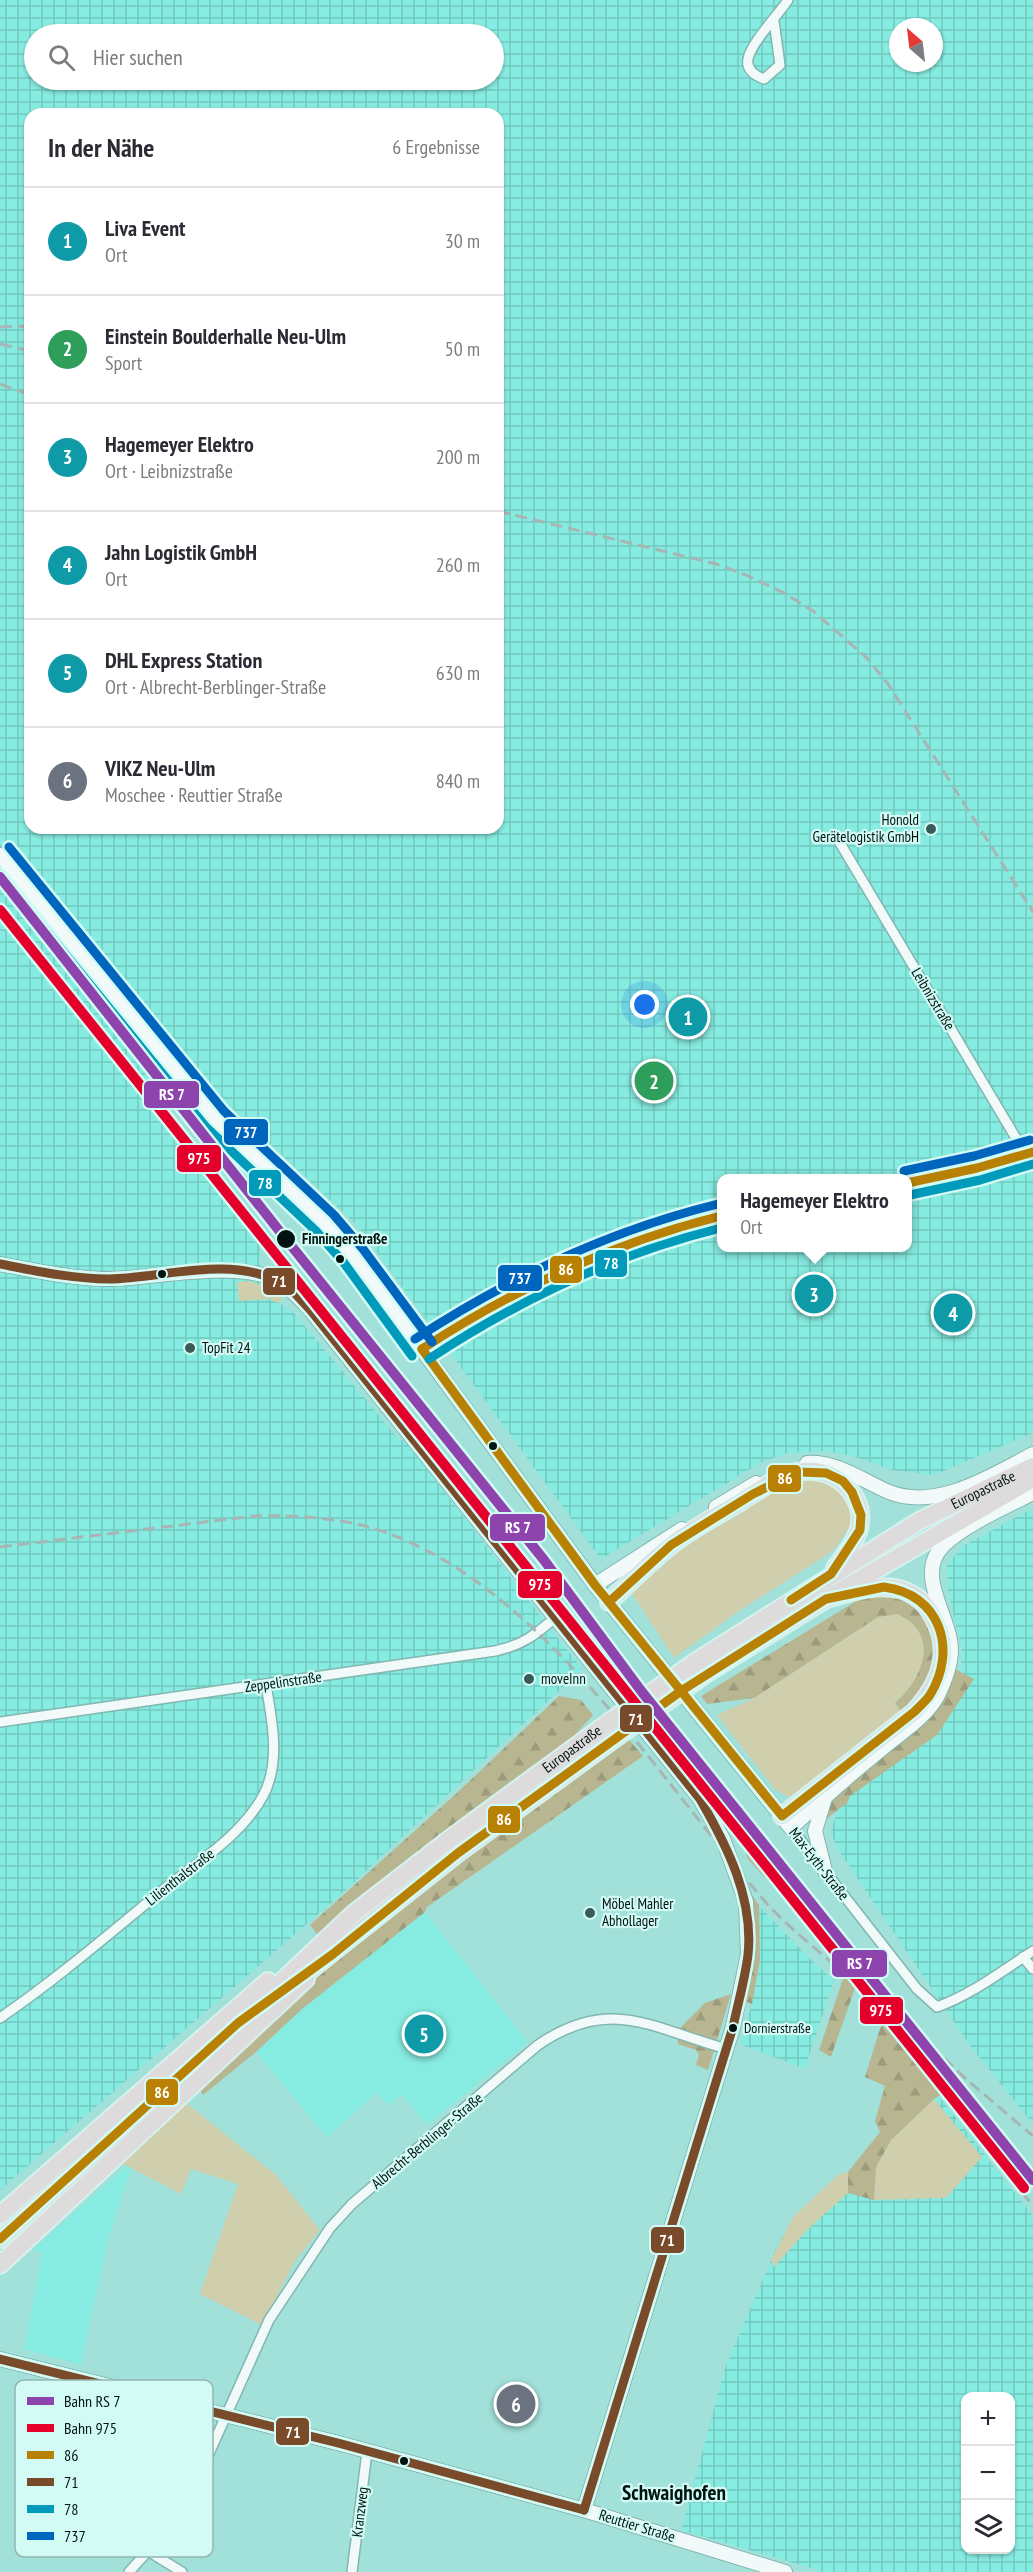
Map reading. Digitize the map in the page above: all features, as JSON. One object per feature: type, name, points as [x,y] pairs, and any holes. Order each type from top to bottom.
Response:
[{"type":"highway","name":"Europastraße","points":[[0,2240],[354,1914],[447,1841],[614,1729],[831,1574],[919,1521],[1033,1466]]},
{"type":"highway","points":[[609,1602],[671,1545],[753,1494],[798,1472],[826,1473],[843,1481],[858,1504],[861,1515],[860,1530],[855,1542],[831,1574]]},
{"type":"highway","points":[[919,1521],[994,1474]]},
{"type":"highway","name":"Europastraße","points":[[700,1669],[1033,1479]]},
{"type":"highway","points":[[915,1547],[1007,1506]]},
{"type":"highway","points":[[787,1822],[914,1712],[929,1696],[944,1650],[938,1623],[928,1607],[916,1597],[900,1589],[884,1587],[826,1599]]},
{"type":"highway","name":"Europastraße","points":[[238,2023],[333,1954],[614,1729]]},
{"type":"highway","points":[[0,2215],[272,1977],[354,1914]]},
{"type":"highway","points":[[0,2265],[333,1954]]},
{"type":"street","points":[[774,21],[780,64],[764,79],[755,76],[747,60],[753,48],[788,0]]},
{"type":"street","name":"Leibnizstraße","points":[[840,843],[1029,1154],[912,1182]]},
{"type":"street","name":"Max-Eyth-Straße","points":[[0,855],[215,1119],[325,1223],[353,1256],[609,1602],[787,1822],[917,1989],[937,2007],[965,1994],[1023,1957]]},
{"type":"street","points":[[422,1349],[505,1297],[567,1267],[689,1223],[717,1217]]},
{"type":"street","points":[[0,1264],[52,1274],[109,1279],[244,1271],[267,1276],[285,1286],[312,1312],[556,1617],[700,1799],[717,1829],[734,1866],[746,1902],[748,1954],[727,2049],[584,2510]]},
{"type":"street","name":"Europastraße","points":[[596,1585],[749,1486],[796,1464],[828,1465],[890,1493],[930,1498],[963,1488],[1033,1454]]},
{"type":"street","name":"Europastraße","points":[[787,1822],[827,1795],[919,1718],[935,1700],[945,1682],[951,1650],[949,1634],[933,1584],[932,1571],[935,1558],[941,1547],[952,1538],[1033,1493]]},
{"type":"street","name":"Zeppelinstraße","points":[[0,1722],[266,1685],[513,1647],[528,1640],[556,1617]]},
{"type":"street","name":"Lilienthalstraße","points":[[0,2018],[42,1988],[218,1847],[251,1813],[263,1796],[273,1763],[272,1730],[266,1685]]},
{"type":"street","points":[[825,1871],[815,1831],[827,1795]]},
{"type":"street","points":[[1033,1951],[1023,1957],[1033,1969]]},
{"type":"street","name":"Albrecht-Berblinger-Straße","points":[[213,2446],[269,2320],[333,2224],[352,2204],[538,2045],[579,2024],[611,2018],[637,2020],[727,2049]]},
{"type":"street","name":"Reuttier Straße","points":[[0,2359],[86,2380]]},
{"type":"street","name":"Reuttier Straße","points":[[213,2411],[584,2510],[785,2572]]},
{"type":"street","name":"Kranzweg","points":[[352,2572],[368,2452]]},
{"type":"street","name":"Albrecht-Berblinger-Straße","points":[[129,2572],[143,2557]]},
{"type":"street","points":[[158,2557],[182,2572]]},
{"type":"shaded area","points":[[0,0],[1033,0],[1033,1433],[934,1475],[892,1470],[853,1456],[824,1451],[788,1453],[762,1462],[601,1559],[357,1225],[224,1101],[182,1054],[142,1084],[259,1237],[261,1290],[295,1314],[400,1441],[403,1439],[582,1669],[338,1897],[0,2190]]},
{"type":"shaded area","points":[[248,1281],[265,1286],[283,1299],[277,1303],[269,1299],[239,1301],[237,1282]]},
{"type":"shaded area","points":[[803,1477],[823,1479],[834,1485],[854,1511],[850,1526],[833,1551],[739,1611],[674,1658],[631,1592],[691,1541],[734,1511],[756,1498]]},
{"type":"shaded area","points":[[1033,1508],[1033,2124],[968,2043],[837,1848],[831,1832],[839,1803],[960,1691],[962,1649],[948,1591],[947,1565],[963,1546]]},
{"type":"shaded area","points":[[898,1614],[913,1624],[920,1634],[923,1645],[921,1666],[916,1677],[903,1696],[895,1703],[904,1715],[794,1796],[786,1796],[775,1789],[717,1715],[754,1698],[878,1617]]},
{"type":"shaded area","points":[[759,1906],[809,1958],[834,1980],[805,2069],[740,2044],[752,2004],[760,1960]]},
{"type":"shaded area","points":[[425,1912],[528,2042],[427,2125],[402,2095],[389,2105],[377,2093],[327,2137],[256,2052],[302,2009]]},
{"type":"shaded area","points":[[937,2094],[1033,2216],[1033,2572],[824,2572],[681,2530],[725,2368],[780,2239]]},
{"type":"shaded area","points":[[934,2099],[982,2157],[946,2198],[874,2200],[876,2167],[891,2140]]},
{"type":"shaded area","points":[[185,2102],[276,2175],[320,2230],[295,2261],[262,2325],[200,2294],[238,2184],[191,2169],[181,2194],[122,2163]]},
{"type":"shaded area","points":[[127,2166],[131,2168],[109,2236],[81,2365],[24,2349],[42,2252],[32,2250]]},
{"type":"shaded area","points":[[848,2172],[848,2193],[807,2230],[774,2267],[771,2260],[793,2217],[839,2174]]},
{"type":"green space","points":[[892,1594],[917,1606],[932,1625],[938,1646],[932,1679],[904,1715],[895,1703],[903,1696],[916,1677],[921,1666],[923,1645],[920,1634],[913,1624],[898,1614],[878,1617],[754,1698],[707,1704],[701,1696],[861,1598]]},
{"type":"green space","points":[[955,1669],[974,1679],[937,1735],[850,1796],[848,1802],[825,1820],[832,1802]]},
{"type":"green space","points":[[559,1696],[581,1700],[593,1715],[575,1735],[472,1810],[317,1934],[310,1925],[458,1792]]},
{"type":"green space","points":[[625,1735],[643,1756],[427,1907],[425,1912],[302,2009],[256,2052],[203,2095],[197,2086],[299,1993],[430,1881]]},
{"type":"green space","points":[[740,1816],[959,2084],[934,2099],[891,2140],[876,2167],[874,2200],[848,2193],[848,2172],[880,2132],[875,2121],[885,2086],[865,2077],[882,2022],[856,1985],[831,2057],[819,2050],[847,1967],[747,1858]]},
{"type":"green space","points":[[745,1885],[759,1905],[760,1960],[752,2004],[739,1999]]},
{"type":"green space","points":[[731,1994],[708,2070],[696,2065],[699,2055],[696,2050],[678,2044],[677,2031],[705,2003]]},
{"type":"railway","points":[[0,327],[24,326]]},
{"type":"railway","points":[[0,344],[24,350]]},
{"type":"railway","points":[[0,384],[24,393]]},
{"type":"railway","points":[[504,512],[716,564],[784,593],[813,611],[867,658],[888,684],[1033,912]]},
{"type":"railway","points":[[0,1547],[254,1516],[308,1517],[361,1525],[422,1548],[480,1584],[534,1629],[584,1681],[632,1736],[762,1898],[873,2003],[1033,2206]]},
{"type":"railway","points":[[905,2021],[966,2079],[1033,2136]]},
{"type":"transit line","name":"737","points":[[9,847],[224,1111],[334,1215],[363,1249],[432,1342]]},
{"type":"transit line","name":"78","points":[[0,874],[206,1127],[316,1231],[344,1263],[412,1356]]},
{"type":"transit line","points":[[0,877],[281,1233],[544,1560],[642,1692],[1033,2180]]},
{"type":"transit line","name":"737","points":[[904,1171],[974,1156],[1030,1140]]},
{"type":"transit line","name":"86","points":[[912,1182],[977,1168],[1033,1152]]},
{"type":"transit line","name":"78","points":[[912,1195],[980,1180],[1033,1164]]},
{"type":"transit line","name":"737","points":[[415,1339],[487,1296],[561,1258],[638,1228],[717,1204]]},
{"type":"transit line","name":"86","points":[[422,1349],[493,1306],[565,1270],[641,1240],[717,1217]]},
{"type":"transit line","name":"78","points":[[429,1359],[498,1317],[569,1281],[643,1251],[717,1229]]},
{"type":"transit line","name":"71","points":[[0,1264],[95,1279],[130,1278],[195,1270],[238,1270],[258,1274],[288,1287],[312,1312],[700,1799],[729,1854],[743,1893],[747,1913],[748,1955],[743,1982],[733,2027],[584,2510]]},
{"type":"transit line","name":"86","points":[[422,1349],[595,1585],[681,1691]]},
{"type":"transit line","name":"86","points":[[609,1602],[671,1545],[753,1494],[798,1472],[826,1473],[843,1481],[852,1492],[861,1515],[860,1530],[831,1574],[791,1600]]},
{"type":"transit line","name":"86","points":[[884,1587],[903,1592],[919,1600],[931,1612],[939,1626],[943,1642],[942,1660],[930,1695],[914,1712],[782,1816],[681,1691],[826,1599],[884,1587]]},
{"type":"transit line","name":"86","points":[[0,2239],[238,2023],[333,1954],[458,1853],[681,1691]]},
{"type":"transit line","name":"71","points":[[0,2359],[84,2380]]},
{"type":"transit line","name":"71","points":[[213,2412],[338,2443],[584,2510]]},
{"type":"rail line","name":"975","points":[[0,910],[1024,2188]]},
{"type":"place","name":"Honold Gerätelogistik GmbH","points":[[931,829]]},
{"type":"place","name":"Liva Event","points":[[688,1017]]},
{"type":"place","name":"Einstein Boulderhalle Neu-Ulm","points":[[654,1081]]},
{"type":"place","name":"Finningerstraße","points":[[286,1239]]},
{"type":"place","name":"Hagemeyer Elektro","points":[[814,1294]]},
{"type":"place","name":"Jahn Logistik GmbH","points":[[953,1313]]},
{"type":"place","name":"TopFit 24","points":[[190,1348]]},
{"type":"place","name":"moveInn","points":[[529,1679]]},
{"type":"place","name":"Möbel Mahler Abhollager","points":[[590,1913]]},
{"type":"place","name":"Dornierstraße","points":[[733,2028]]},
{"type":"place","name":"DHL Express Station","points":[[424,2034]]},
{"type":"place","name":"VIKZ Neu-Ulm","points":[[516,2404]]},
{"type":"district","name":"Schwaighofen","points":[[674,2493]]}]
